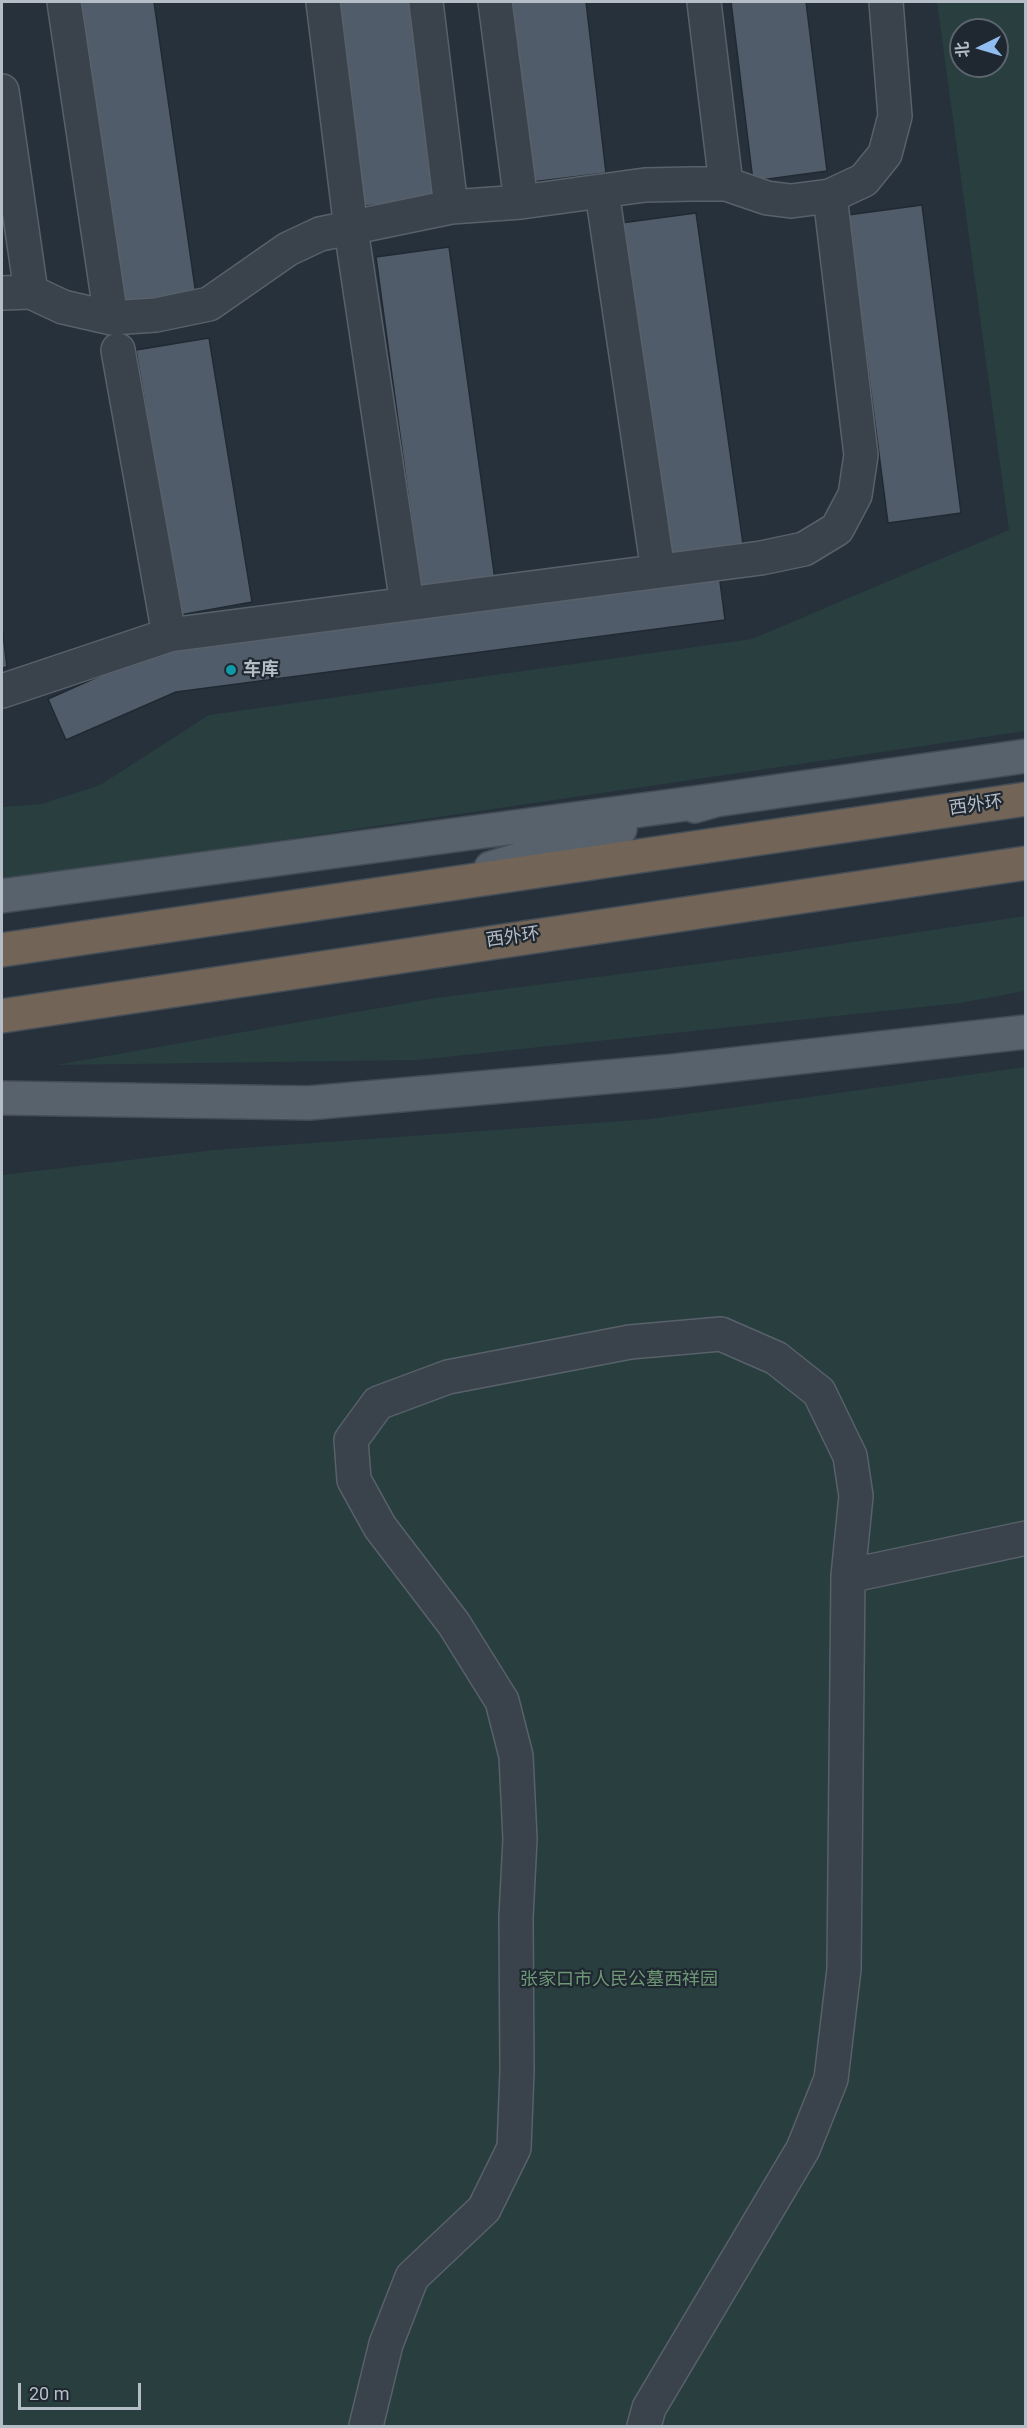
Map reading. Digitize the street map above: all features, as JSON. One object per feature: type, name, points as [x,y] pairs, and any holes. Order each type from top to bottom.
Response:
[{"type":"highway","name":"西外环","points":[[2,948],[1026,799]]},
{"type":"highway","name":"西外环","points":[[2,1016],[1026,863]]},
{"type":"main road","points":[[2,896],[1026,756]]},
{"type":"main road","points":[[437,884],[716,800]]},
{"type":"main road","points":[[2,1098],[309,1103],[674,1071],[1026,1032]]},
{"type":"main road","points":[[2,1113],[178,1101]]},
{"type":"street","points":[[64,2],[111,318]]},
{"type":"street","points":[[323,2],[351,229],[407,604]]},
{"type":"street","points":[[426,2],[451,207]]},
{"type":"street","points":[[495,2],[521,202]]},
{"type":"street","points":[[704,2],[726,184]]},
{"type":"street","points":[[2,92],[16,292],[63,307],[111,318],[156,315],[209,304],[288,249],[321,234],[451,207],[521,202],[645,185],[726,184],[767,198],[792,201],[830,196],[864,180],[885,154],[895,116],[886,2]]},
{"type":"street","points":[[602,192],[658,571]]},
{"type":"street","points":[[2,691],[168,635],[761,558],[804,549],[837,529],[855,495],[861,455],[830,196]]},
{"type":"street","points":[[118,350],[168,635]]},
{"type":"street","points":[[366,2427],[386,2344],[412,2277],[484,2209],[514,2148],[517,2071],[516,1917],[520,1839],[516,1756],[502,1701],[454,1624],[380,1527],[354,1480],[351,1440],[378,1403],[448,1377],[630,1342],[721,1334],[776,1358],[819,1392],[850,1456],[856,1496],[848,1576],[844,1969],[831,2079],[804,2149],[649,2408],[644,2427]]},
{"type":"street","points":[[848,1576],[1026,1538]]},
{"type":"green space","points":[[937,2],[1025,2],[1025,731],[2,881],[2,807],[42,804],[100,785],[209,715],[752,639],[1009,530]]},
{"type":"green space","points":[[1025,916],[1025,991],[960,1003],[417,1060],[56,1065],[436,998],[767,955]]},
{"type":"green space","name":"张家口市人民公墓西祥园","points":[[1025,1067],[1025,2426],[2,2426],[2,1175],[214,1150],[651,1119]]},
{"type":"building","points":[[78,2],[154,2],[196,295],[122,306]]},
{"type":"building","points":[[335,2],[410,2],[433,198],[359,207]]},
{"type":"building","points":[[511,2],[586,2],[606,173],[532,182]]},
{"type":"building","points":[[731,2],[806,2],[827,171],[753,181]]},
{"type":"building","points":[[922,205],[961,513],[888,523],[848,215]]},
{"type":"building","points":[[696,213],[743,544],[669,554],[621,223]]},
{"type":"building","points":[[449,247],[495,580],[421,590],[376,257]]},
{"type":"building","points":[[209,338],[252,602],[180,615],[136,350]]},
{"type":"building","name":"车库","points":[[719,574],[725,620],[176,692],[66,740],[48,699],[165,647]]},
{"type":"building","points":[[2,626],[7,667],[2,668]]},
{"type":"place","name":"车库","points":[[231,670]]}]
